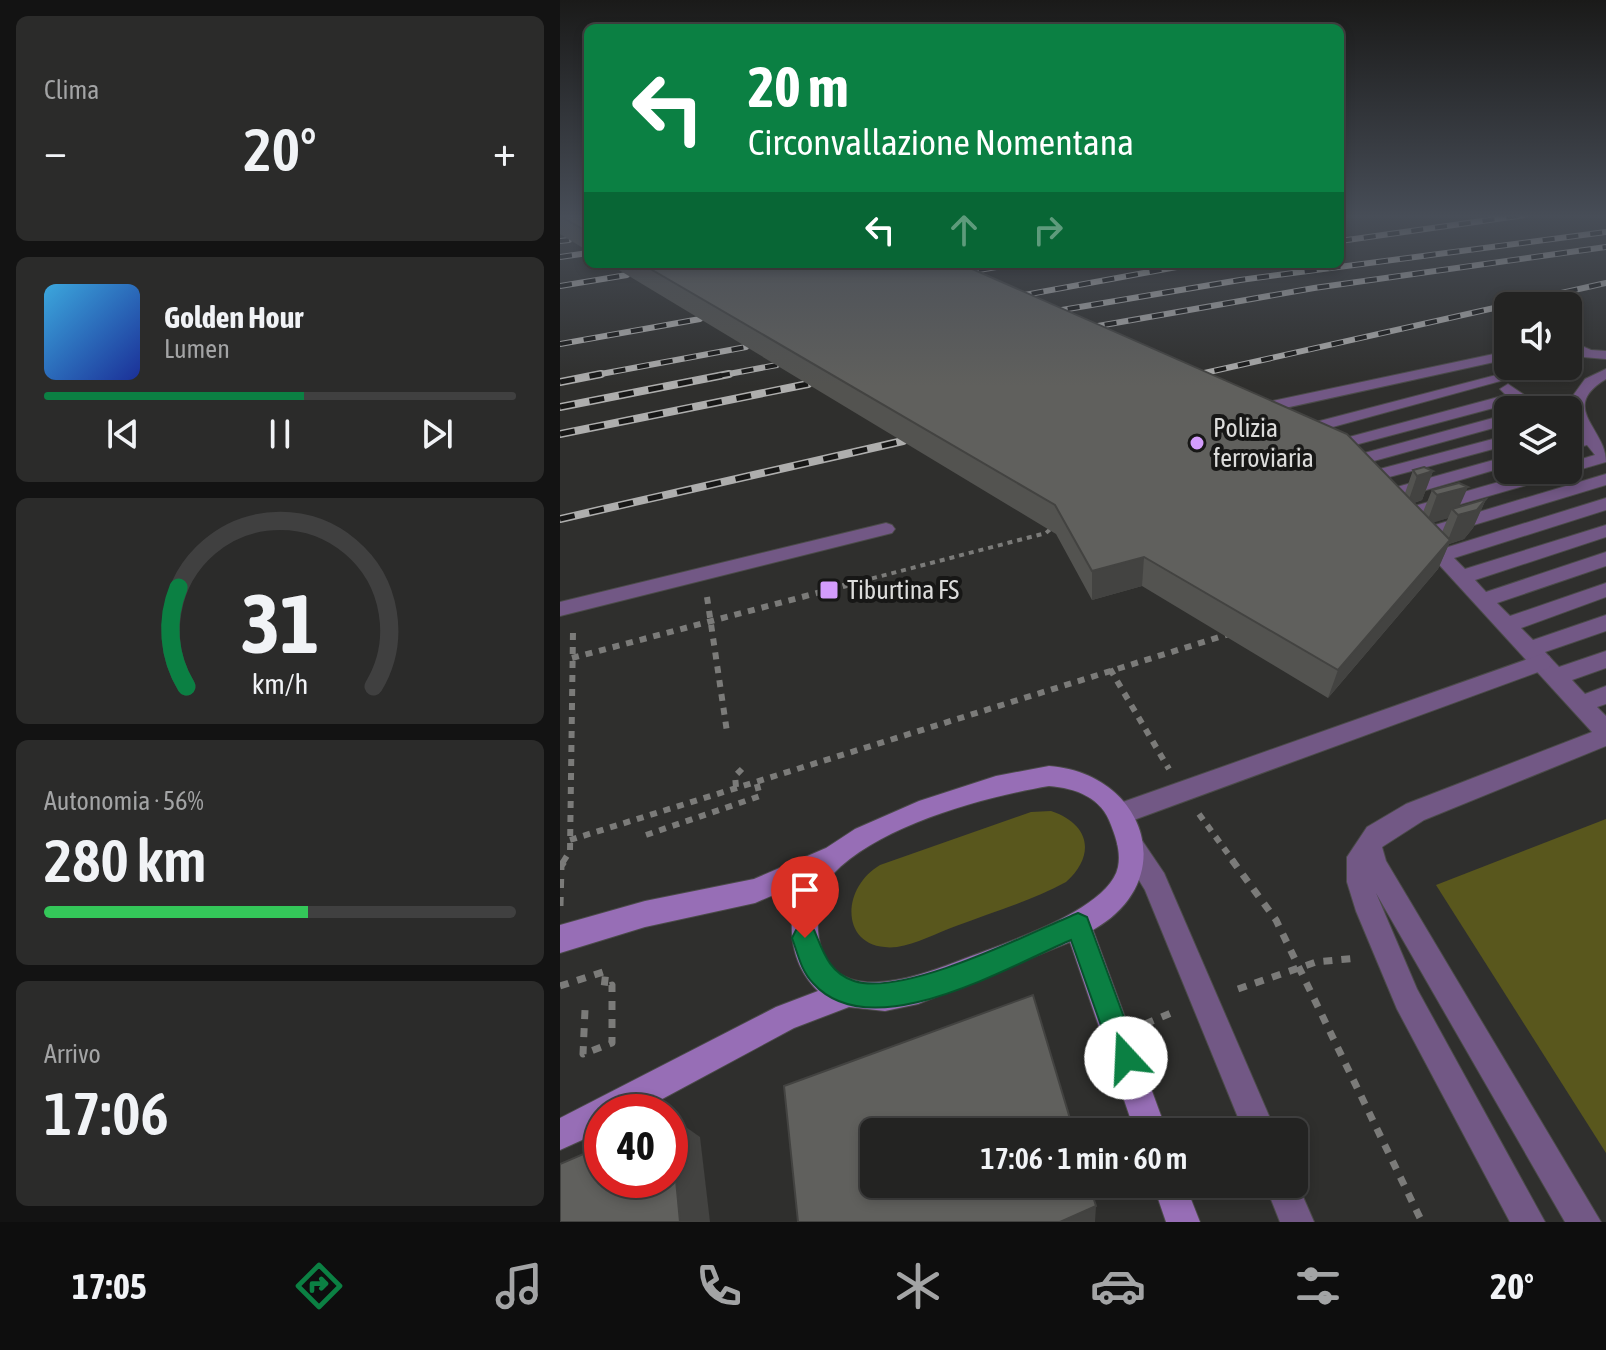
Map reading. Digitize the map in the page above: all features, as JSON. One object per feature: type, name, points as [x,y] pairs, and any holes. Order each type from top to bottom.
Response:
[{"type":"street","points":[[1582,352],[1606,352]]},
{"type":"street","points":[[1254,409],[1273,409],[1494,358]]},
{"type":"street","points":[[1605,457],[1587,435],[1576,397],[1586,384],[1606,373]]},
{"type":"street","points":[[1519,396],[1495,380],[1318,426],[1543,663],[1606,734],[1415,812],[1384,829],[1368,843],[1360,857],[1359,873],[1369,911],[1407,999],[1528,1222]]},
{"type":"street","points":[[1336,445],[1494,403]]},
{"type":"street","points":[[1352,462],[1494,423]]},
{"type":"street","points":[[1367,478],[1494,444]]},
{"type":"street","points":[[1582,444],[1605,457]]},
{"type":"street","points":[[1582,464],[1605,457]]},
{"type":"street","points":[[1385,496],[1494,465]]},
{"type":"street","points":[[1421,535],[1606,479]]},
{"type":"street","points":[[1403,515],[1511,484]]},
{"type":"street","points":[[1441,556],[1606,504]]},
{"type":"street","points":[[566,616],[886,529]]},
{"type":"street","points":[[1461,577],[1606,531]]},
{"type":"street","points":[[1483,600],[1606,559]]},
{"type":"street","points":[[1507,625],[1606,590]]},
{"type":"street","points":[[1120,814],[1543,663],[1606,623]]},
{"type":"street","points":[[1543,663],[1606,659]]},
{"type":"street","points":[[1581,704],[1606,695]]},
{"type":"street","points":[[560,939],[645,914],[755,891],[833,856],[855,841],[891,825],[1039,777],[1060,776],[1093,786],[1120,814],[1130,844],[1155,882],[1254,1118]]},
{"type":"street","points":[[1368,843],[1375,866],[1584,1222]]},
{"type":"street","points":[[641,1094],[786,1017],[849,993],[893,996],[919,989],[1078,925],[1106,908],[1123,887],[1130,859],[1130,844]]},
{"type":"street","points":[[833,856],[812,884],[803,930],[814,966],[824,977],[849,993]]},
{"type":"street","points":[[1078,925],[1146,1118]]},
{"type":"street","points":[[560,1134],[584,1123]]},
{"type":"street","points":[[1174,1198],[1183,1222]]},
{"type":"street","points":[[1287,1198],[1297,1222]]},
{"type":"path","points":[[572,658],[1046,533],[1057,523]]},
{"type":"path","points":[[706,590],[727,732]]},
{"type":"path","points":[[560,911],[561,866],[570,851],[572,658],[566,616]]},
{"type":"path","points":[[570,840],[1239,630]]},
{"type":"path","points":[[1110,669],[1169,770]]},
{"type":"path","points":[[736,787],[735,776],[742,769]]},
{"type":"path","points":[[646,835],[760,796],[756,781]]},
{"type":"path","points":[[1196,809],[1276,920],[1422,1222]]},
{"type":"path","points":[[1238,989],[1299,968],[1369,953]]},
{"type":"path","points":[[560,986],[606,971],[604,988],[612,985],[612,1043],[583,1054],[585,1010]]},
{"type":"path","points":[[1145,1024],[1188,1007]]},
{"type":"shaded area","points":[[1051,811],[1074,824],[1084,841],[1082,861],[1066,882],[1025,901],[904,946],[878,946],[865,940],[856,930],[852,903],[857,889],[880,865],[1031,812]]},
{"type":"shaded area","points":[[1606,819],[1606,1153],[1436,885]]},
{"type":"building","points":[[656,272],[979,272],[1347,434],[1450,540],[1338,670],[1144,557],[1092,571],[1055,505]]},
{"type":"building","points":[[1424,467],[1433,471],[1417,476],[1413,470]]},
{"type":"building","points":[[1459,483],[1468,487],[1437,495],[1432,490]]},
{"type":"building","points":[[1486,499],[1477,510],[1458,515],[1452,509]]},
{"type":"building","points":[[1033,995],[1070,1118],[860,1118],[860,1198],[1093,1198],[1096,1206],[1060,1222],[798,1222],[784,1086]]},
{"type":"building","points":[[584,1154],[584,1198],[678,1198],[680,1222],[560,1222],[560,1164]]},
{"type":"railway","points":[[955,274],[967,272]]},
{"type":"railway","points":[[1008,298],[1149,272]]},
{"type":"railway","points":[[1044,313],[1301,272]]},
{"type":"railway","points":[[1081,329],[1314,288],[1428,272]]},
{"type":"railway","points":[[560,286],[627,275]]},
{"type":"railway","points":[[1191,376],[1606,283]]},
{"type":"railway","points":[[560,344],[700,319]]},
{"type":"railway","points":[[590,376],[746,347]]},
{"type":"railway","points":[[718,376],[777,365]]},
{"type":"railway","points":[[560,382],[601,374]]},
{"type":"railway","points":[[560,407],[729,374]]},
{"type":"railway","points":[[1188,377],[1200,374]]},
{"type":"railway","points":[[560,434],[808,384]]},
{"type":"railway","points":[[560,519],[903,441]]},
{"type":"place","name":"Polizia ferroviaria","points":[[1197,443]]},
{"type":"place","name":"Tiburtina FS","points":[[829,590]]},
{"type":"route","points":[[805,938],[814,966],[836,987],[849,993],[876,997],[893,996],[941,982],[1078,925],[1126,1058]]}]
